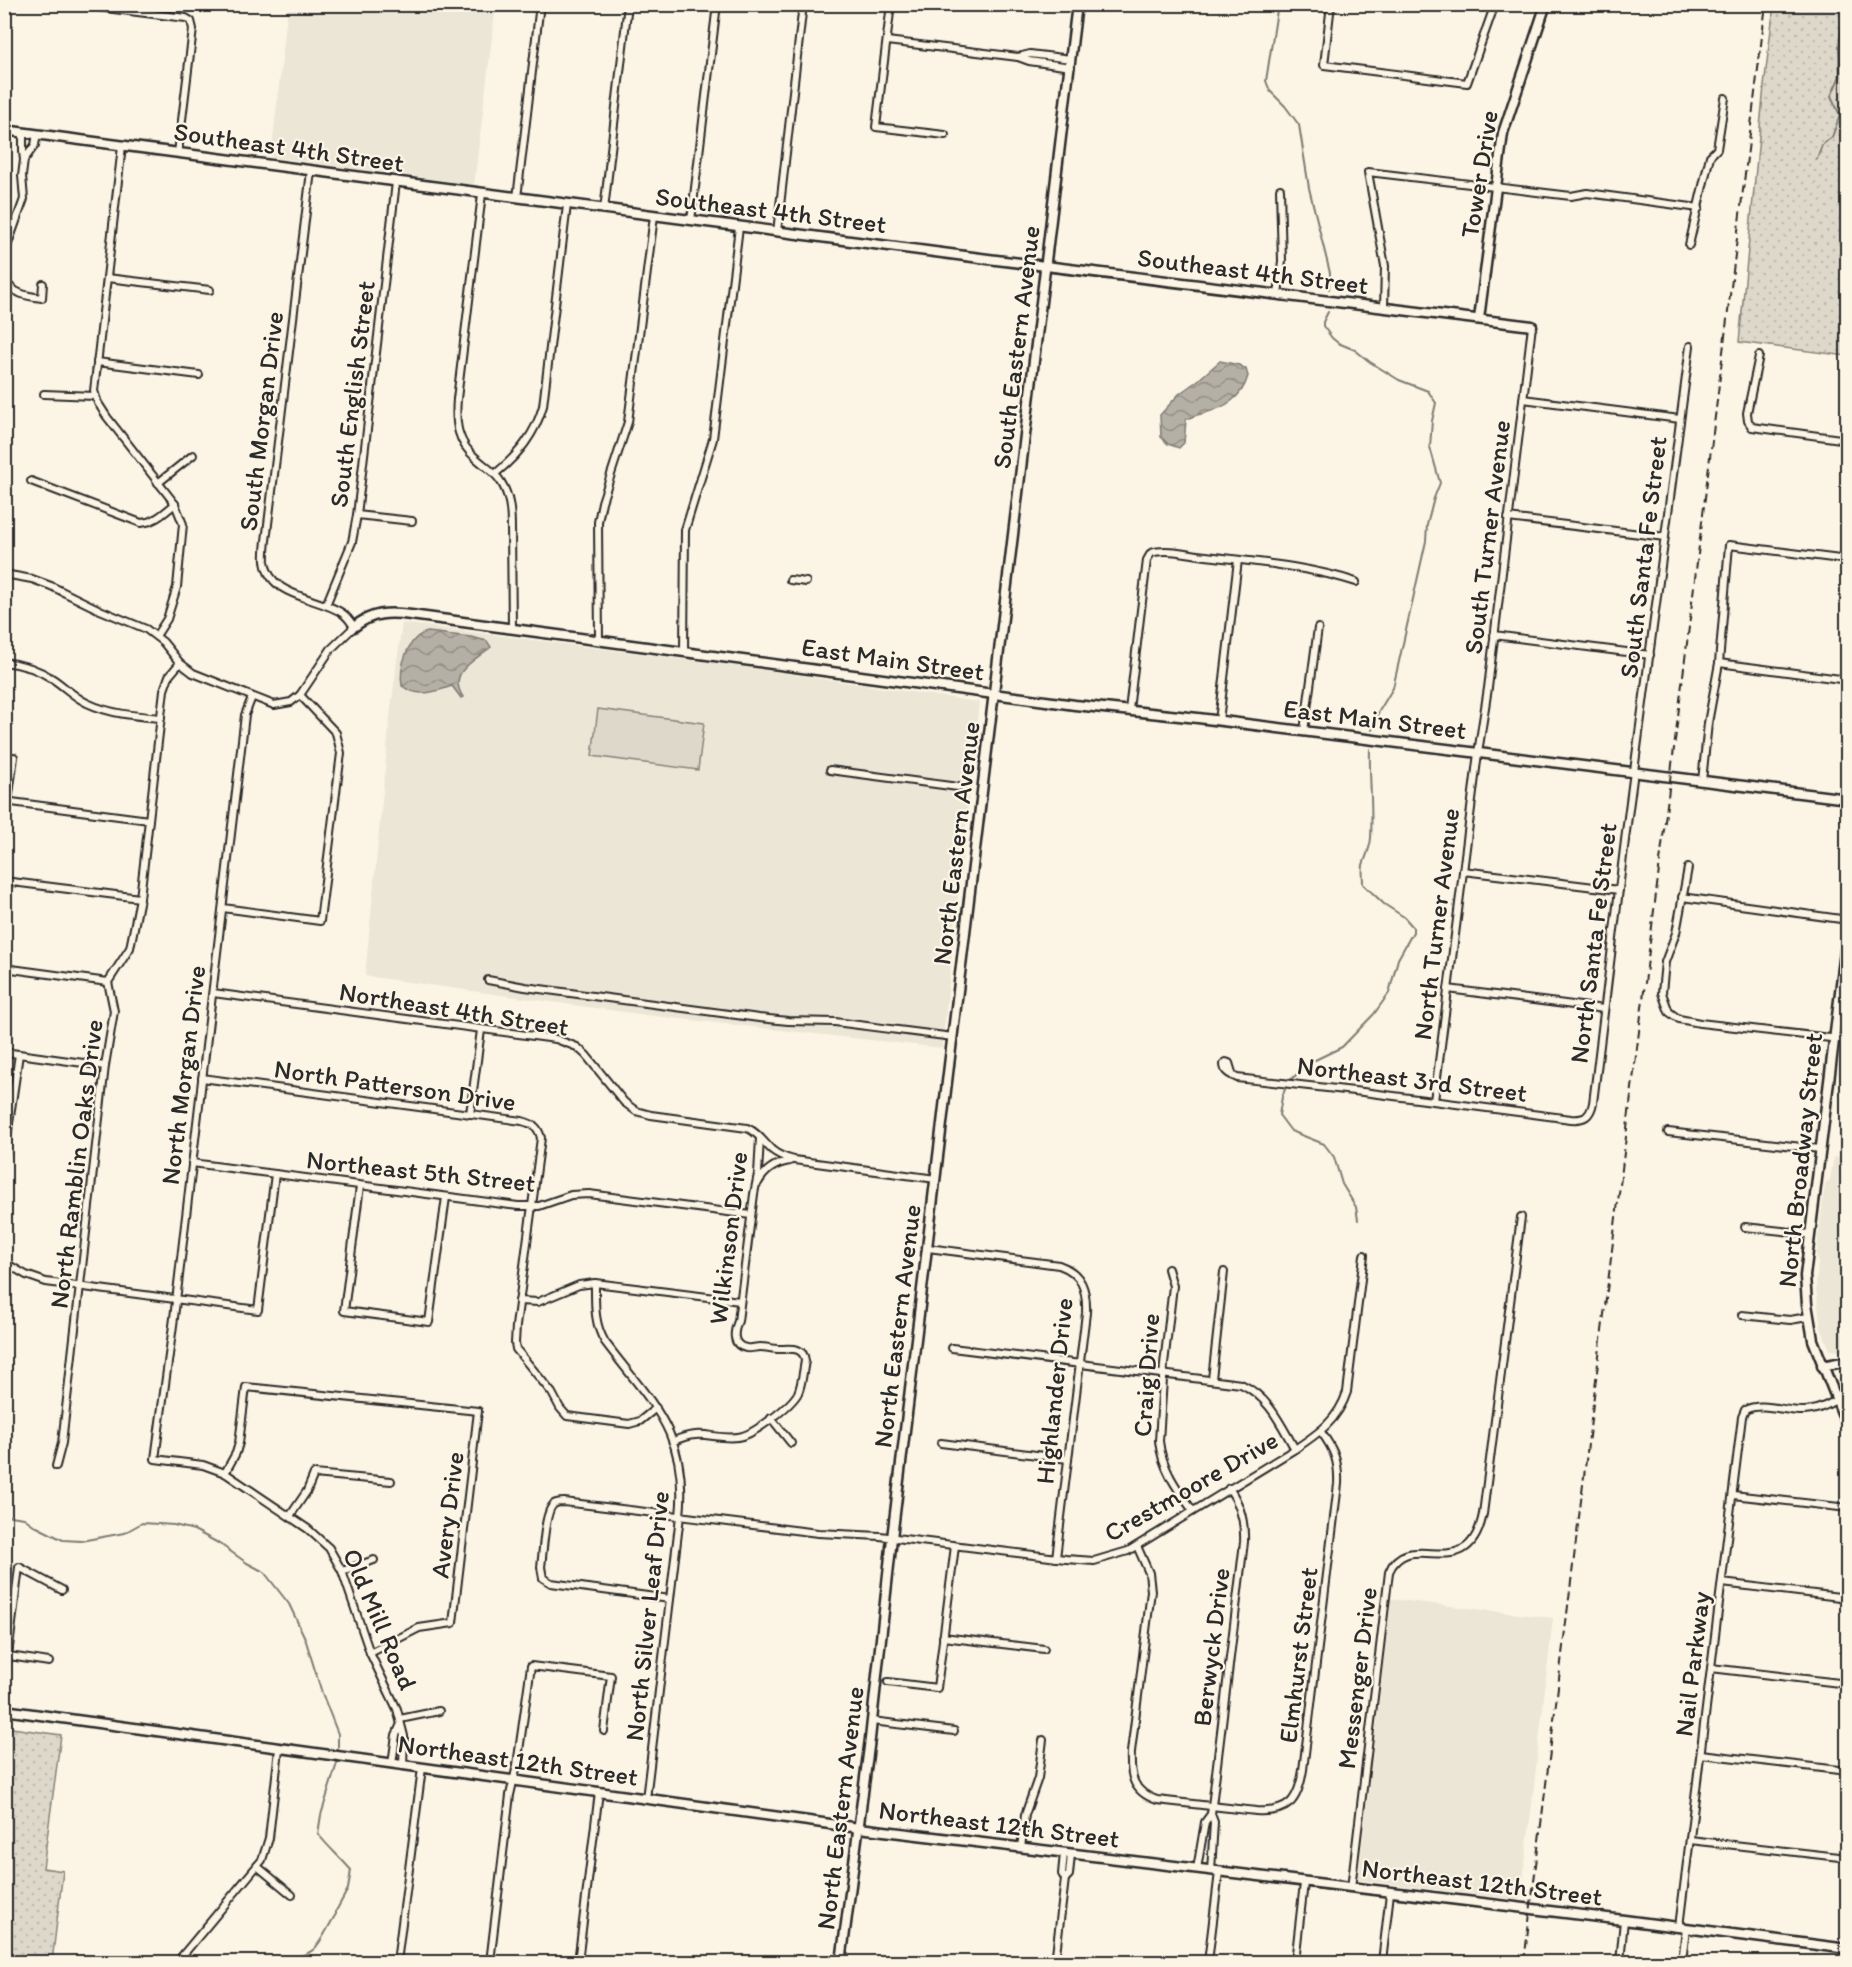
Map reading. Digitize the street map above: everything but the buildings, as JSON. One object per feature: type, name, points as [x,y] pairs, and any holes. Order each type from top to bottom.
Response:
[{"type":"main road","name":"South Eastern Avenue","points":[[995,694],[1077,4]]},
{"type":"main road","name":"Tower Drive","points":[[1479,319],[1506,122],[1546,4]]},
{"type":"main road","name":"Southeast 4th Street","points":[[4,130],[1046,267],[1532,326]]},
{"type":"main road","name":"East Main Street","points":[[354,627],[372,616],[396,613],[995,694],[1848,799]]},
{"type":"main road","name":"North Eastern Avenue","points":[[841,1962],[860,1828],[892,1538],[995,694]]},
{"type":"main road","name":"North Broadway Street","points":[[1848,927],[1805,1276],[1813,1340],[1848,1428]]},
{"type":"main road","points":[[1822,1366],[1848,1361]]},
{"type":"main road","name":"Northeast 12th Street","points":[[4,1710],[860,1828],[1848,1949]]},
{"type":"street","points":[[73,4],[186,18],[191,21],[193,29],[178,153]]},
{"type":"street","points":[[517,198],[540,4]]},
{"type":"street","points":[[604,210],[628,4]]},
{"type":"street","points":[[691,221],[717,4]]},
{"type":"street","points":[[777,232],[803,4]]},
{"type":"street","points":[[891,4],[876,127],[945,135]]},
{"type":"street","points":[[1331,4],[1324,65],[1467,83],[1495,4]]},
{"type":"street","points":[[887,42],[1018,57],[1029,62],[1071,63]]},
{"type":"street","points":[[1689,245],[1710,156],[1717,149],[1725,98]]},
{"type":"street","points":[[4,255],[24,199],[21,176],[24,160],[23,133]]},
{"type":"street","points":[[24,160],[35,146],[37,134]]},
{"type":"street","points":[[122,146],[94,384],[95,396],[107,417],[175,504],[183,524],[177,587],[170,613],[156,636]]},
{"type":"street","name":"South Morgan Drive","points":[[311,171],[265,562],[269,573],[281,586],[344,614],[354,627]]},
{"type":"street","points":[[1384,308],[1385,266],[1368,172],[1571,196],[1587,193],[1699,208]]},
{"type":"street","name":"South English Street","points":[[326,605],[352,542],[357,515],[396,182]]},
{"type":"street","points":[[1278,295],[1282,256],[1280,189]]},
{"type":"street","points":[[482,194],[456,414],[459,434],[465,447],[495,474],[506,492],[511,512],[512,628]]},
{"type":"street","points":[[495,474],[527,442],[543,406],[567,205]]},
{"type":"street","points":[[599,640],[598,522],[602,502],[628,422],[654,216]]},
{"type":"street","points":[[684,652],[685,530],[713,439],[739,227]]},
{"type":"street","points":[[107,278],[210,290]]},
{"type":"street","points":[[5,281],[11,289],[20,294],[42,298],[43,284]]},
{"type":"street","name":"South Turner Avenue","points":[[1478,753],[1486,706],[1532,326]]},
{"type":"street","name":"South Santa Fe Street","points":[[1634,772],[1690,346]]},
{"type":"street","points":[[1759,356],[1747,413],[1752,427],[1848,440]]},
{"type":"street","points":[[97,362],[199,375]]},
{"type":"street","points":[[44,394],[95,396]]},
{"type":"street","points":[[1523,399],[1680,419]]},
{"type":"street","points":[[159,483],[193,455]]},
{"type":"street","points":[[31,481],[141,523],[157,518],[175,504]]},
{"type":"street","points":[[357,515],[412,521]]},
{"type":"street","points":[[1509,518],[1665,537]]},
{"type":"street","points":[[1702,781],[1710,708],[1719,663],[1729,545],[1848,560]]},
{"type":"street","points":[[1129,710],[1147,560],[1154,551],[1314,570],[1356,582]]},
{"type":"street","points":[[1219,721],[1238,560]]},
{"type":"street","points":[[4,574],[32,579],[51,586],[146,629],[193,673],[274,705],[291,702],[300,695],[336,733],[341,753],[321,921],[222,908]]},
{"type":"street","points":[[790,580],[806,582]]},
{"type":"street","name":"East Main Street","points":[[300,695],[331,649],[354,627]]},
{"type":"street","points":[[1304,731],[1318,628]]},
{"type":"street","points":[[1494,635],[1650,655]]},
{"type":"street","points":[[4,662],[34,669],[53,679],[74,696],[96,707],[161,718]]},
{"type":"street","points":[[4,968],[108,982],[130,948],[141,898],[166,683],[172,670],[180,663]]},
{"type":"street","points":[[1719,663],[1848,680]]},
{"type":"street","name":"North Morgan Drive","points":[[155,1459],[245,715],[252,697]]},
{"type":"street","name":"North Turner Avenue","points":[[1434,1101],[1478,753]]},
{"type":"street","points":[[14,757],[6,801],[149,820]]},
{"type":"street","points":[[831,770],[958,787]]},
{"type":"street","name":"North Santa Fe Street","points":[[1586,1118],[1593,1103],[1634,772]]},
{"type":"street","points":[[1688,868],[1676,933],[1665,962],[1662,993],[1669,1012],[1684,1021],[1848,1040]]},
{"type":"street","points":[[1463,871],[1619,890]]},
{"type":"street","points":[[4,881],[141,898]]},
{"type":"street","points":[[1682,897],[1848,920]]},
{"type":"street","points":[[488,980],[759,1018],[835,1022],[953,1037]]},
{"type":"street","name":"North Ramblin Oaks Drive","points":[[56,1466],[62,1443],[105,1066],[114,1011],[108,982]]},
{"type":"street","points":[[1448,989],[1604,1009]]},
{"type":"street","name":"Northeast 4th Street","points":[[213,993],[556,1039],[577,1047],[586,1055],[624,1102],[636,1111],[747,1128],[777,1154],[794,1160],[936,1179]]},
{"type":"street","points":[[470,1114],[481,1030]]},
{"type":"street","points":[[4,1052],[105,1066]]},
{"type":"street","points":[[4,1158],[19,1054]]},
{"type":"street","name":"Northeast 3rd Street","points":[[1233,1076],[1579,1120],[1586,1118]]},
{"type":"street","name":"North Patterson Drive","points":[[202,1078],[522,1121],[538,1128],[541,1138],[519,1301],[516,1349],[552,1393],[567,1416],[629,1424],[640,1421],[656,1408]]},
{"type":"street","points":[[1668,1132],[1820,1149]]},
{"type":"street","name":"Wilkinson Drive","points":[[674,1441],[693,1434],[741,1437],[753,1432],[797,1395],[805,1357],[801,1352],[794,1348],[747,1348],[740,1345],[734,1335],[757,1185],[760,1138]]},
{"type":"street","points":[[757,1185],[761,1177],[771,1168],[777,1164],[794,1160]]},
{"type":"street","name":"Northeast 5th Street","points":[[192,1163],[518,1206],[546,1204],[571,1195],[589,1194],[751,1215]]},
{"type":"street","points":[[4,1262],[36,1279],[258,1310],[275,1174]]},
{"type":"street","points":[[360,1186],[344,1311],[429,1322],[446,1197]]},
{"type":"street","name":"Messenger Drive","points":[[1352,1888],[1389,1572],[1397,1562],[1412,1553],[1457,1552],[1471,1543],[1479,1532],[1521,1217]]},
{"type":"street","points":[[1745,1227],[1809,1234]]},
{"type":"street","name":"Highlander Drive","points":[[928,1248],[1054,1263],[1072,1271],[1084,1285],[1087,1301],[1056,1558]]},
{"type":"street","name":"Crestmoore Drive","points":[[670,1599],[567,1586],[547,1581],[542,1575],[541,1567],[547,1518],[554,1504],[564,1502],[827,1534],[892,1538],[1086,1561],[1119,1555],[1295,1449],[1321,1432],[1336,1416],[1347,1392],[1364,1255]]},
{"type":"street","name":"Craig Drive","points":[[1168,1269],[1173,1286],[1159,1430],[1160,1453],[1166,1471],[1193,1512]]},
{"type":"street","points":[[1212,1379],[1224,1272]]},
{"type":"street","points":[[519,1301],[538,1302],[579,1285],[595,1283],[740,1301]]},
{"type":"street","name":"North Silver Leaf Drive","points":[[595,1283],[595,1318],[600,1334],[656,1408],[674,1441],[681,1480],[680,1516],[646,1798]]},
{"type":"street","points":[[1742,1315],[1790,1320],[1809,1317]]},
{"type":"street","points":[[952,1348],[1240,1384],[1257,1393],[1274,1413],[1295,1449]]},
{"type":"street","name":"Avery Drive","points":[[225,1473],[239,1443],[246,1387],[478,1411],[453,1623],[419,1628],[370,1653]]},
{"type":"street","name":"Nail Parkway","points":[[1682,1962],[1682,1927],[1690,1840],[1742,1417],[1748,1408],[1808,1411],[1836,1400]]},
{"type":"street","points":[[771,1418],[791,1443]]},
{"type":"street","name":"Elmhurst Street","points":[[1137,1545],[1149,1573],[1151,1591],[1131,1752],[1132,1778],[1139,1789],[1151,1798],[1211,1810],[1265,1812],[1278,1810],[1294,1800],[1301,1784],[1338,1484],[1338,1463],[1328,1441],[1321,1432]]},
{"type":"street","points":[[941,1443],[1068,1459]]},
{"type":"street","name":"Old Mill Road","points":[[155,1459],[203,1465],[225,1473],[290,1516],[321,1539],[329,1548],[342,1571],[370,1653],[392,1697],[404,1736],[402,1766]]},
{"type":"street","points":[[290,1516],[307,1491],[314,1474],[391,1481]]},
{"type":"street","name":"Berwyck Drive","points":[[1197,1869],[1206,1822],[1211,1810],[1244,1542],[1243,1517],[1238,1502],[1229,1488]]},
{"type":"street","points":[[1732,1495],[1848,1508]]},
{"type":"street","points":[[888,1683],[937,1688],[955,1546]]},
{"type":"street","points":[[342,1571],[374,1560]]},
{"type":"street","points":[[4,1688],[19,1567],[62,1590]]},
{"type":"street","points":[[1722,1582],[1848,1598]]},
{"type":"street","points":[[943,1637],[1044,1650]]},
{"type":"street","points":[[9,1656],[49,1662]]},
{"type":"street","points":[[490,1962],[531,1666],[611,1676],[604,1731]]},
{"type":"street","points":[[1711,1668],[1848,1684]]},
{"type":"street","points":[[400,1722],[439,1711]]},
{"type":"street","points":[[872,1721],[954,1731]]},
{"type":"street","name":"Old Mill Road","points":[[392,1764],[400,1722]]},
{"type":"street","points":[[1021,1848],[1025,1815],[1038,1778],[1043,1740]]},
{"type":"street","points":[[177,1962],[264,1855],[279,1749]]},
{"type":"street","points":[[1701,1754],[1848,1772]]},
{"type":"street","points":[[397,1962],[422,1768]]},
{"type":"street","points":[[578,1962],[599,1792]]},
{"type":"street","name":"Berwyck Drive","points":[[1208,1962],[1215,1872],[1214,1822],[1211,1810]]},
{"type":"street","points":[[1690,1840],[1848,1858]]},
{"type":"street","points":[[1055,1962],[1065,1879],[1062,1874],[1068,1854]]},
{"type":"street","points":[[257,1866],[292,1894]]},
{"type":"street","points":[[1294,1962],[1304,1882]]},
{"type":"street","points":[[1382,1962],[1390,1893]]},
{"type":"street","points":[[1620,1962],[1624,1920]]},
{"type":"shaded area","points":[[288,5],[496,5],[474,185],[271,157]]},
{"type":"shaded area","points":[[1774,5],[1847,5],[1847,356],[1739,342]]},
{"type":"shaded area","points":[[402,623],[743,667],[979,702],[942,1048],[645,1015],[365,976],[391,708]]},
{"type":"shaded area","points":[[598,709],[704,723],[698,770],[592,756]]},
{"type":"shaded area","points":[[1834,1157],[1847,1159],[1847,1352],[1830,1350],[1821,1328],[1816,1289],[1818,1261],[1816,1256],[1825,1185],[1830,1179]]},
{"type":"shaded area","points":[[1391,1599],[1553,1618],[1521,1900],[1358,1880]]},
{"type":"shaded area","points":[[5,1727],[61,1735],[43,1868],[63,1871],[52,1962],[5,1962]]},
{"type":"water","points":[[1220,361],[1246,369],[1248,376],[1242,390],[1232,400],[1213,411],[1186,420],[1184,443],[1179,448],[1168,444],[1161,437],[1160,415],[1179,394]]},
{"type":"water","points":[[428,632],[471,637],[487,641],[491,647],[470,662],[460,674],[458,681],[463,697],[461,698],[452,686],[433,692],[420,693],[402,686],[403,662],[406,654],[415,640]]},
{"type":"waterway","points":[[1278,4],[1266,81],[1270,91],[1299,125],[1309,188],[1330,273],[1329,289]]},
{"type":"waterway","points":[[1817,159],[1822,145],[1832,137],[1840,115],[1831,96],[1840,76],[1839,47],[1845,4]]},
{"type":"waterway","points":[[1328,312],[1323,326],[1332,338],[1355,350],[1399,380],[1428,391],[1436,403],[1430,447],[1440,483],[1427,525],[1426,541],[1393,688],[1378,713],[1372,730]]},
{"type":"waterway","points":[[1358,1220],[1356,1207],[1342,1184],[1334,1157],[1324,1144],[1291,1131],[1279,1115],[1282,1097],[1288,1082],[1311,1062],[1342,1047],[1374,1014],[1389,993],[1398,959],[1413,932],[1413,927],[1404,917],[1384,904],[1363,884],[1363,865],[1371,838],[1370,749]]},
{"type":"waterway","points":[[4,1359],[9,1365],[4,1410]]},
{"type":"waterway","points":[[4,1515],[24,1518],[63,1540],[81,1541],[124,1533],[142,1523],[174,1525],[194,1530],[264,1572],[289,1604],[305,1638],[322,1693],[338,1734],[338,1754]]},
{"type":"waterway","points":[[260,1962],[296,1957],[314,1949],[336,1914],[348,1889],[351,1870],[318,1834],[321,1815],[338,1760]]},
{"type":"railway","points":[[1524,1962],[1766,4]]}]
